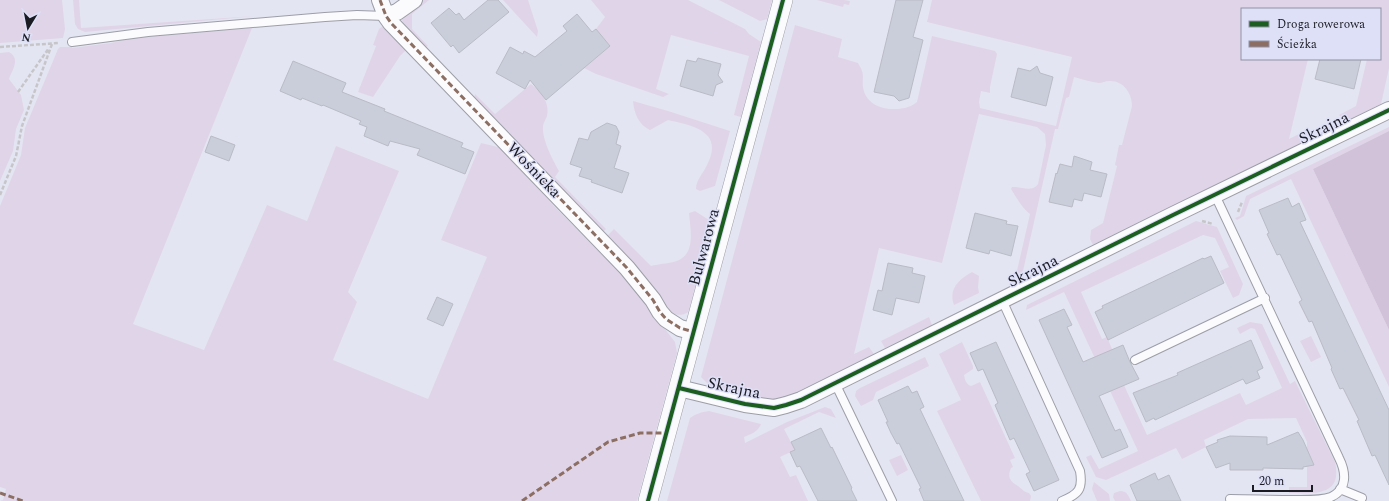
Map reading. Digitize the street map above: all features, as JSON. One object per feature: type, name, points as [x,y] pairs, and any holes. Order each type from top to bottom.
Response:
[{"type":"street","name":"Wośnicka","points":[[380,0],[386,16],[391,23],[627,268],[653,300],[666,319],[680,328],[694,332]]},
{"type":"street","points":[[386,16],[397,12],[414,0]]},
{"type":"street","name":"Bulwarowa","points":[[648,501],[783,0]]},
{"type":"street","name":"Skrajna","points":[[679,388],[745,404],[774,408],[801,400],[1389,110]]},
{"type":"lane","points":[[72,42],[148,32],[325,17],[357,15],[386,16]]},
{"type":"lane","points":[[1215,195],[1342,463],[1345,478],[1340,489],[1331,497],[1326,499],[1230,499]]},
{"type":"lane","points":[[1136,360],[1264,298]]},
{"type":"lane","name":"Skrajna","points":[[1002,300],[1080,471],[1080,488],[1073,497],[1062,501]]},
{"type":"lane","points":[[835,383],[892,501]]},
{"type":"lane","points":[[1340,489],[1362,498]]},
{"type":"path","points":[[0,47],[72,42]]},
{"type":"path","points":[[12,97],[18,92],[52,44]]},
{"type":"path","points":[[0,195],[16,156],[22,126],[52,44]]},
{"type":"shaded area","points":[[0,0],[62,0],[65,29],[63,38],[0,43]]},
{"type":"shaded area","points":[[73,0],[79,0],[81,28],[255,16],[85,32],[78,29],[75,24]]},
{"type":"shaded area","points":[[423,0],[429,0],[412,14],[412,29],[428,46],[424,48],[404,25],[402,20],[405,14]]},
{"type":"shaded area","points":[[503,0],[528,0],[538,31],[537,37]]},
{"type":"shaded area","points":[[591,0],[688,0],[745,29],[749,34],[761,42],[741,117],[734,115],[749,56],[671,35],[656,89],[669,94],[663,97],[596,74],[584,68],[610,46],[596,29],[605,17]]},
{"type":"shaded area","points":[[719,0],[772,0],[767,19],[760,21]]},
{"type":"shaded area","points":[[817,0],[850,1],[849,5],[844,4],[843,7]]},
{"type":"shaded area","points":[[932,0],[1389,0],[1389,68],[1381,104],[1346,121],[1339,115],[1356,106],[1367,60],[1381,60],[1381,8],[1241,8],[1241,60],[1308,60],[1289,139],[1309,129],[1307,140],[1093,245],[1090,239],[1091,230],[1103,223],[1117,166],[1115,165],[1119,145],[1122,145],[1132,101],[1126,88],[1114,81],[1099,83],[1074,77],[1069,97],[1066,98],[1058,129],[1055,129],[1023,271],[1016,275],[1030,214],[1011,189],[1012,187],[1015,187],[1030,189],[1036,187],[1038,184],[1046,145],[1045,134],[1037,127],[979,114],[942,263],[879,248],[854,354],[869,347],[874,354],[783,398],[772,400],[753,398],[709,385],[701,377],[795,25],[842,39],[838,57],[858,63],[863,73],[863,87],[867,97],[874,104],[888,109],[906,108],[917,102],[932,36],[995,51],[997,54],[990,93],[981,91],[979,102],[980,108],[1056,126],[1072,57],[927,22]]},
{"type":"shaded area","points":[[383,26],[406,50],[400,56],[373,97],[358,92],[376,46],[373,45],[379,29]]},
{"type":"shaded area","points":[[252,28],[133,324],[204,350],[267,205],[307,221],[336,146],[399,171],[348,292],[357,302],[333,360],[428,399],[487,257],[441,240],[481,143],[502,148],[554,206],[627,280],[675,342],[677,353],[637,501],[0,501],[3,500],[6,489],[0,487],[0,206],[21,155],[25,128],[58,49],[60,47],[72,48],[111,43],[133,38]]},
{"type":"shaded area","points":[[9,52],[13,55],[15,65],[9,79],[21,95],[24,110],[16,129],[13,151],[0,181],[0,53]]},
{"type":"shaded area","points":[[531,84],[538,90],[546,102],[548,111],[543,126],[543,132],[548,150],[559,171],[555,177],[606,229],[603,232],[474,99],[475,94],[495,114]]},
{"type":"shaded area","points":[[633,101],[730,131],[715,186],[700,191],[696,189],[698,180],[711,155],[712,146],[709,138],[697,128],[668,120],[650,130],[640,122]]},
{"type":"shaded area","points":[[1389,127],[1389,131],[1313,169],[1389,330],[1389,387],[1291,179],[1250,199],[1244,216],[1237,220],[1235,218],[1240,216],[1246,196]]},
{"type":"shaded area","points":[[1389,131],[1389,330],[1313,169]]},
{"type":"shaded area","points":[[695,211],[712,222],[689,310],[687,313],[678,315],[665,308],[607,236],[614,229],[651,266],[677,261],[688,251],[691,239],[689,213]]},
{"type":"shaded area","points":[[1196,221],[1217,227],[1243,284],[1239,295],[1233,298],[1220,271],[1229,267],[1215,238],[1203,235],[1081,292],[1102,339],[1107,337],[1123,383],[1147,435],[1240,393],[1246,405],[1282,388],[1255,329],[1251,328],[1240,334],[1237,328],[1250,322],[1262,324],[1290,384],[1295,381],[1335,462],[1335,482],[1324,491],[1289,493],[1289,487],[1307,487],[1307,442],[1296,418],[1248,419],[1204,440],[1206,447],[1182,459],[1176,448],[1106,480],[1096,477],[1086,457],[1091,455],[1099,469],[1138,451],[1064,292],[1026,310],[1027,305]]},
{"type":"shaded area","points":[[972,272],[979,276],[979,293],[954,305],[952,294],[956,285],[959,281]]},
{"type":"shaded area","points":[[929,317],[932,325],[885,348],[881,341]]},
{"type":"shaded area","points":[[1311,336],[1321,357],[1311,362],[1300,341]]},
{"type":"shaded area","points":[[962,342],[973,366],[973,369],[964,375],[965,380],[971,386],[980,382],[1015,458],[1010,460],[1013,467],[1011,468],[1009,476],[1013,482],[1029,493],[1031,496],[1030,501],[981,501],[937,411],[961,400],[939,354]]},
{"type":"shaded area","points":[[925,357],[929,366],[876,392],[873,400],[861,406],[855,396],[856,391]]},
{"type":"shaded area","points":[[825,407],[831,409],[836,418],[819,412],[784,429],[795,450],[780,457],[790,477],[796,475],[808,501],[667,501],[690,418],[697,414],[709,411],[761,424],[756,431],[744,437],[745,443],[787,422]]},
{"type":"shaded area","points":[[901,455],[908,470],[897,476],[889,460]]},
{"type":"shaded area","points":[[1094,482],[1109,494],[1110,501],[1097,501],[1092,489]]},
{"type":"shaded area","points":[[1120,491],[1126,493],[1131,501],[1115,501],[1113,497],[1114,493]]},
{"type":"building","points":[[488,0],[498,0],[509,12],[459,53],[453,45],[451,47],[431,23],[449,8],[456,15],[459,13],[464,20]]},
{"type":"building","points":[[896,0],[923,0],[913,37],[923,40],[909,98],[899,101],[894,96],[874,92]]},
{"type":"building","points":[[577,14],[592,32],[596,29],[610,46],[546,100],[530,80],[525,89],[496,73],[510,47],[523,54],[524,51],[535,57],[567,31],[563,26]]},
{"type":"building","points":[[698,58],[721,64],[718,75],[723,82],[716,85],[713,96],[680,86],[687,60],[696,62]]},
{"type":"building","points":[[1320,60],[1361,60],[1354,89],[1315,79]]},
{"type":"building","points":[[293,61],[346,83],[342,92],[463,143],[461,147],[474,152],[465,174],[417,155],[420,149],[390,141],[388,146],[364,136],[367,127],[359,124],[361,121],[323,105],[322,106],[302,98],[301,100],[280,91]]},
{"type":"building","points":[[1037,66],[1040,73],[1053,77],[1046,106],[1011,97],[1018,68],[1030,71]]},
{"type":"building","points":[[607,123],[616,126],[619,132],[616,144],[621,146],[614,168],[629,173],[622,193],[579,176],[582,168],[570,164],[579,138],[588,140],[591,132]]},
{"type":"building","points":[[211,136],[235,145],[229,161],[205,152]]},
{"type":"building","points":[[1074,156],[1092,162],[1090,170],[1107,174],[1101,197],[1084,193],[1082,201],[1074,199],[1072,207],[1049,202],[1056,173],[1057,174],[1060,164],[1072,167]]},
{"type":"building","points":[[1288,198],[1292,207],[1299,203],[1306,220],[1300,222],[1389,410],[1389,485],[1375,455],[1372,456],[1357,421],[1359,420],[1343,388],[1340,389],[1312,321],[1309,322],[1299,302],[1302,300],[1280,254],[1277,255],[1267,234],[1269,233],[1259,210]]},
{"type":"building","points":[[975,213],[1007,221],[1006,224],[1018,226],[1011,256],[990,250],[989,254],[966,248]]},
{"type":"building","points":[[1211,256],[1224,283],[1108,340],[1095,312],[1103,308],[1102,306],[1203,258],[1204,259]]},
{"type":"building","points":[[888,263],[913,268],[912,273],[925,276],[919,303],[896,298],[892,315],[873,310],[878,290],[882,291]]},
{"type":"building","points":[[437,297],[453,304],[443,326],[427,319]]},
{"type":"building","points":[[1064,309],[1072,325],[1067,327],[1083,362],[1123,345],[1139,379],[1099,396],[1115,431],[1120,429],[1128,447],[1102,458],[1039,320]]},
{"type":"building","points":[[1251,340],[1263,368],[1257,371],[1260,378],[1246,384],[1243,379],[1155,420],[1154,418],[1146,422],[1133,393],[1178,375],[1177,373]]},
{"type":"building","points":[[996,342],[1059,480],[1034,491],[1026,474],[1030,472],[1014,438],[1010,440],[995,405],[998,403],[983,369],[978,371],[970,353]]},
{"type":"building","points":[[908,386],[912,393],[917,391],[924,407],[920,409],[964,501],[924,501],[919,489],[921,488],[899,443],[897,444],[891,433],[886,422],[888,422],[878,400]]},
{"type":"building","points":[[821,428],[831,448],[832,447],[857,501],[818,501],[800,466],[797,467],[790,452],[795,450],[791,442]]},
{"type":"building","points":[[1298,432],[1314,465],[1303,467],[1303,469],[1263,468],[1263,470],[1230,470],[1230,463],[1216,468],[1206,447],[1218,442],[1217,440],[1230,436],[1267,437],[1267,445]]},
{"type":"building","points":[[1155,473],[1158,480],[1169,475],[1181,501],[1137,501],[1130,485]]},
{"type":"marked path","points":[[380,0],[386,16],[391,23],[627,268],[653,300],[666,319],[680,328],[694,332]]},
{"type":"marked path","points":[[522,501],[608,442],[640,433],[666,433]]},
{"type":"marked path","points":[[0,493],[23,501]]},
{"type":"cycle path","points":[[648,501],[783,0]]},
{"type":"cycle path","points":[[679,388],[745,404],[774,408],[801,400],[1173,215],[1389,110]]}]
